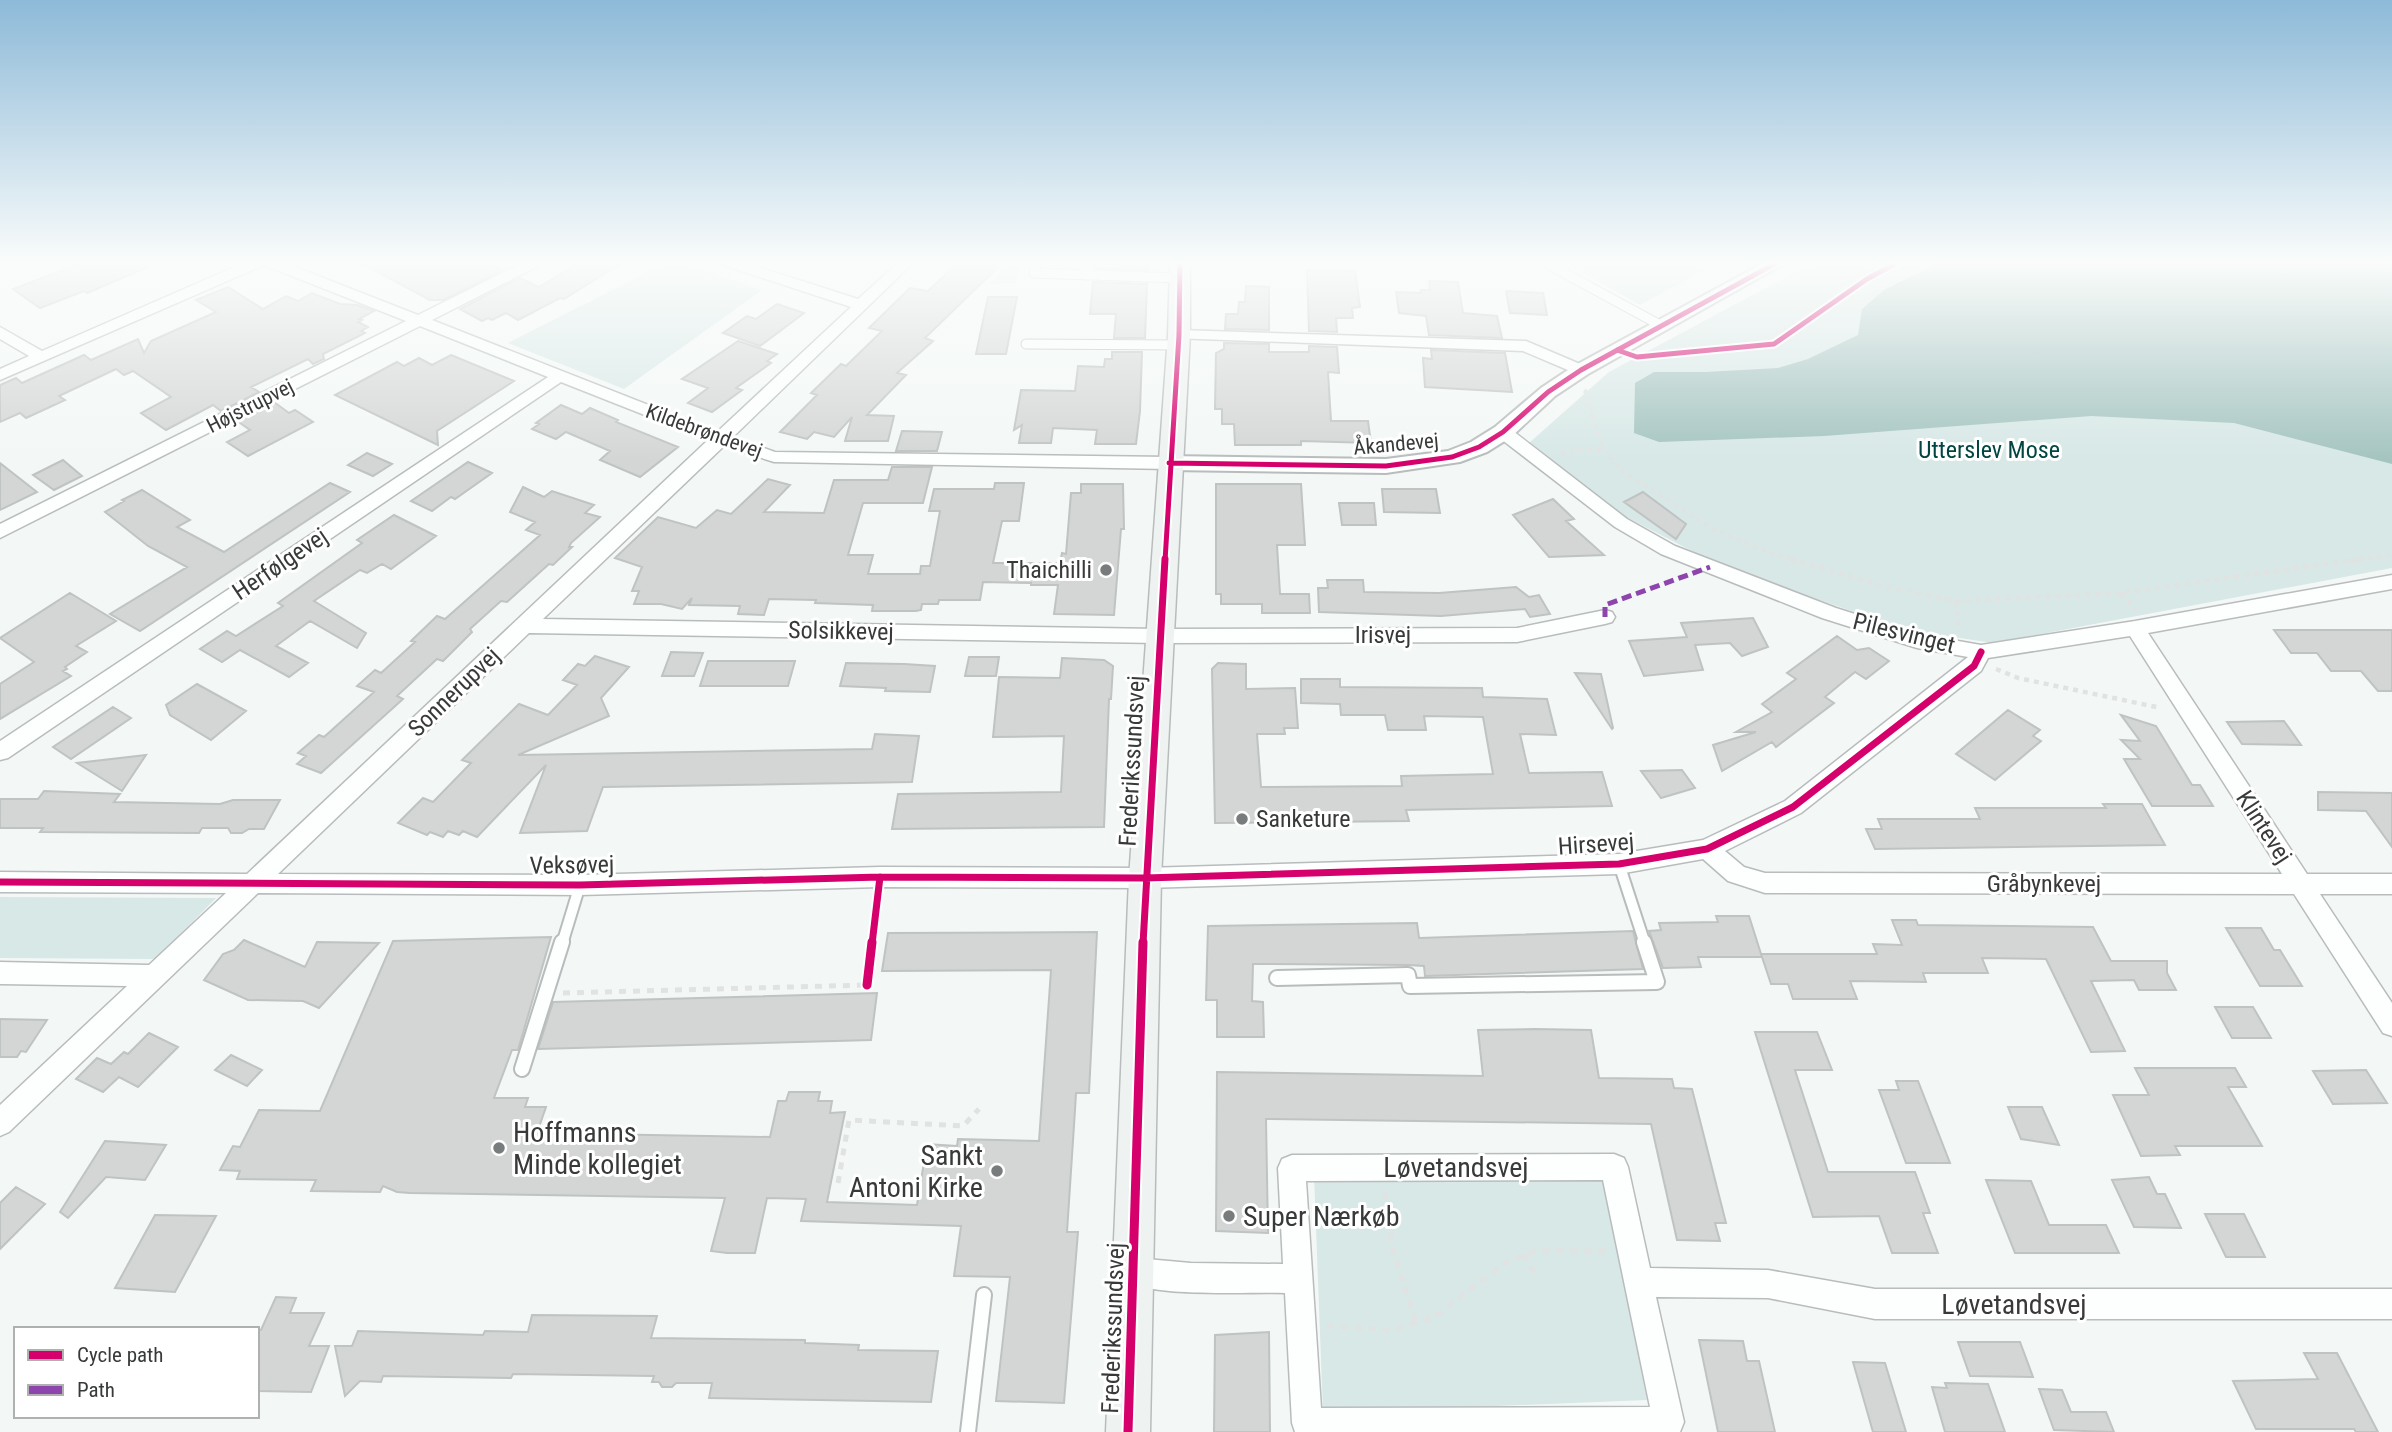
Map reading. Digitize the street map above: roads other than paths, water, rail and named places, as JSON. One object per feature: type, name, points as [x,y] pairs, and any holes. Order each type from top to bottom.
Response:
[{"type":"main road","name":"Frederikssundsvej","points":[[1128,1432],[1145,878],[1178,328]]},
{"type":"street","points":[[0,375],[108,328]]},
{"type":"street","name":"Højstrupvej","points":[[0,532],[408,328]]},
{"type":"street","name":"Kildebrøndevej","points":[[439,328],[720,439],[774,457],[1169,463]]},
{"type":"street","name":"Sonnerupvej","points":[[0,1123],[836,328]]},
{"type":"street","name":"Åkandevej","points":[[1169,463],[1386,466],[1452,457],[1479,447],[1503,432],[1548,392],[1587,378],[1617,350],[1657,328]]},
{"type":"street","points":[[0,332],[41,357]]},
{"type":"street","points":[[1178,340],[1526,346],[1587,378]]},
{"type":"street","name":"Herfølgevej","points":[[0,752],[560,376]]},
{"type":"street","name":"Pilesvinget","points":[[1503,432],[1621,523],[1668,550],[1829,613],[1917,641],[1973,654],[2392,582]]},
{"type":"street","name":"Irisvej","points":[[1159,636],[1517,635],[1605,617]]},
{"type":"street","name":"Solsikkevej","points":[[523,626],[1159,636]]},
{"type":"street","name":"Klintevej","points":[[2135,628],[2392,1025]]},
{"type":"street","name":"Hirsevej","points":[[1145,878],[1619,864],[1707,849],[1793,807],[1974,666],[1973,654]]},
{"type":"street","name":"Gråbynkevej","points":[[1707,849],[1736,874],[1765,883],[2392,884]]},
{"type":"street","name":"Veksøvej","points":[[0,882],[580,885],[880,877],[1145,878]]},
{"type":"street","points":[[0,973],[155,976]]},
{"type":"street","name":"Løvetandsvej","points":[[1614,1167],[1639,1282],[1669,1422],[1307,1423],[1292,1168],[1614,1167]]},
{"type":"street","points":[[1135,1272],[1191,1278],[1298,1279]]},
{"type":"street","name":"Løvetandsvej","points":[[1639,1282],[1768,1284],[1875,1304],[2392,1304]]},
{"type":"lane","points":[[1026,344],[1178,340]]},
{"type":"lane","points":[[1277,978],[1408,975],[1410,986],[1657,982],[1619,864]]},
{"type":"lane","points":[[522,1069],[580,885]]},
{"type":"lane","points":[[968,1432],[984,1295]]},
{"type":"water","points":[[1859,328],[2392,328],[2392,464],[2234,423],[2091,416],[1824,436],[1659,442],[1634,433],[1635,383],[1654,372],[1778,368],[1808,359],[1858,335]]},
{"type":"place","name":"Thaichilli","points":[[1106,570]]},
{"type":"place","name":"Sanketure","points":[[1242,819]]},
{"type":"place","name":"Hoffmanns Minde kollegiet","points":[[499,1148]]},
{"type":"place","name":"Sankt Antoni Kirke","points":[[997,1171]]},
{"type":"place","name":"Super Nærkøb","points":[[1229,1216]]},
{"type":"park label","name":"Utterslev Mose","points":[[1989,450]]}]
